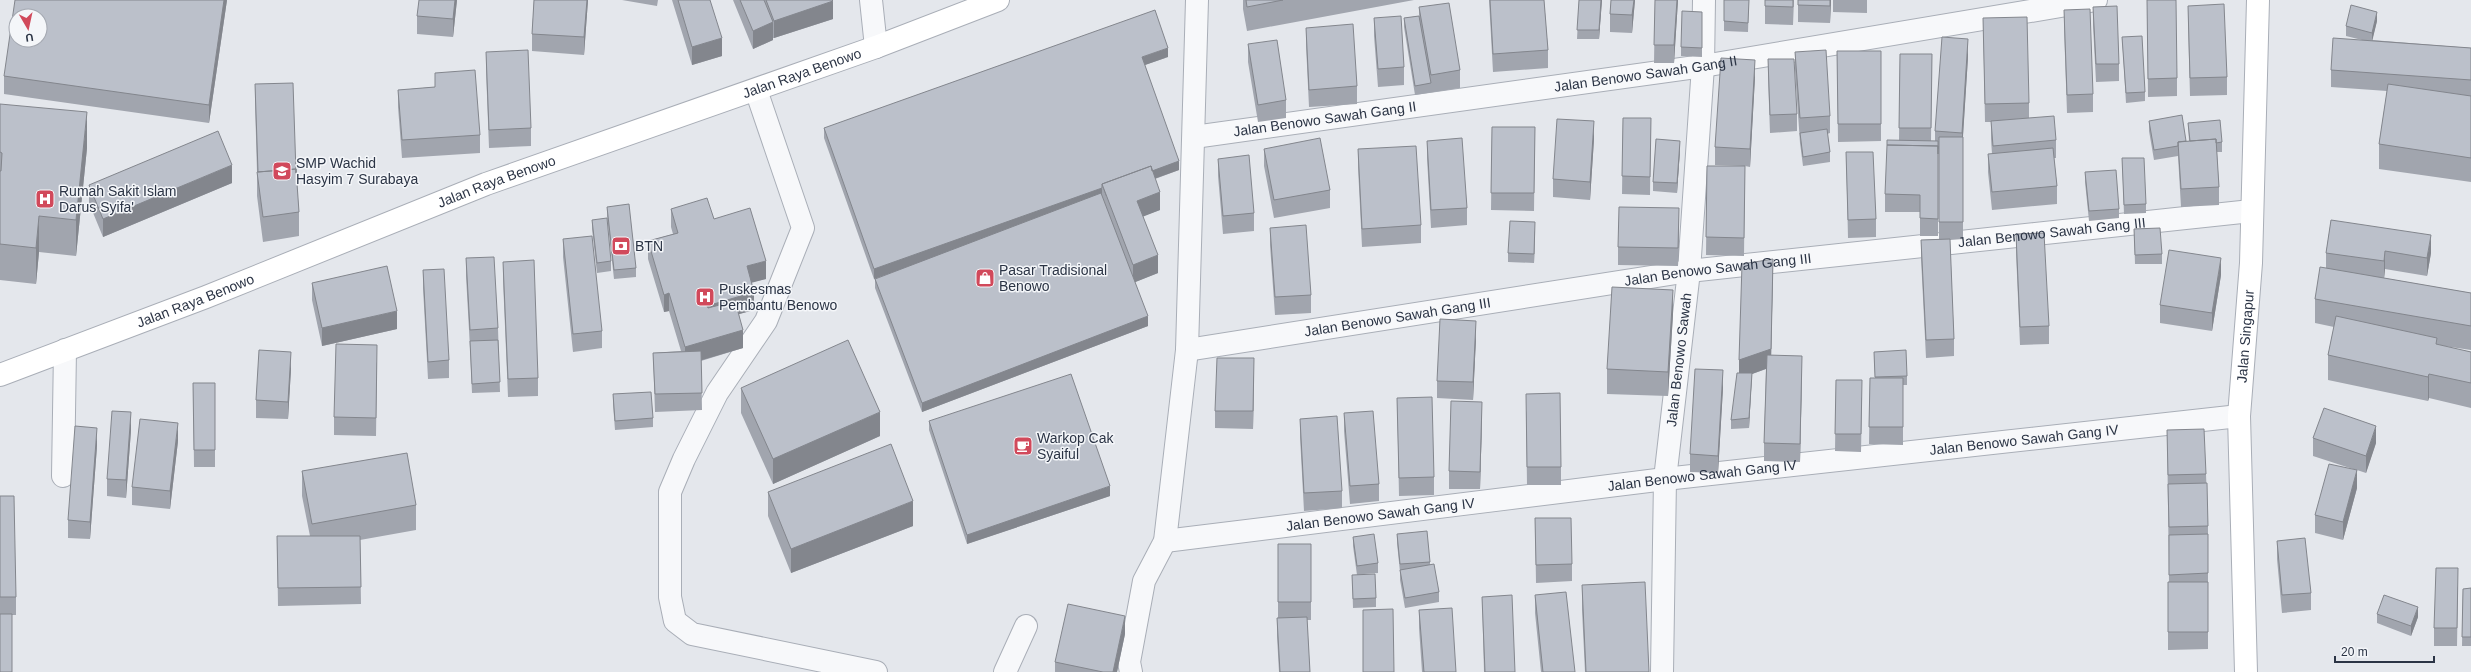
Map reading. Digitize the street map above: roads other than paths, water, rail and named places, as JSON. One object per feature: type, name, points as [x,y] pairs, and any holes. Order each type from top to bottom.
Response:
[{"type":"main road","name":"Jalan Raya Benowo","points":[[0,375],[206,297],[486,184],[876,47],[998,0]]},
{"type":"main road","name":"Jalan Singapur","points":[[2246,672],[2239,416],[2251,263],[2251,211],[2258,0]]},
{"type":"street","points":[[871,0],[876,47]]},
{"type":"street","points":[[1130,672],[1129,662],[1144,581],[1166,541],[1187,350],[1197,0]]},
{"type":"street","name":"Jalan Benowo Sawah","points":[[1662,672],[1666,479],[1689,271],[1703,66],[1704,0]]},
{"type":"street","name":"Jalan Benowo Sawah Gang II","points":[[1194,137],[1703,66],[2096,0]]},
{"type":"street","points":[[756,90],[803,228],[766,321],[717,393],[684,459],[670,492],[670,598],[675,621],[692,634],[876,672]]},
{"type":"street","name":"Jalan Benowo Sawah Gang III","points":[[1187,350],[1689,271],[2251,211]]},
{"type":"street","points":[[63,476],[65,350]]},
{"type":"street","name":"Jalan Benowo Sawah Gang IV","points":[[1166,541],[1666,479],[2239,416]]},
{"type":"street","points":[[1005,672],[1026,626]]},
{"type":"place","name":"SMP Wachid Hasyim 7 Surabaya","points":[[282,171]]},
{"type":"place","name":"Rumah Sakit Islam Darus Syifa'","points":[[45,199]]},
{"type":"place","name":"BTN","points":[[621,246]]},
{"type":"place","name":"Pasar Tradisional Benowo","points":[[985,278]]},
{"type":"place","name":"Puskesmas Pembantu Benowo","points":[[705,297]]},
{"type":"place","name":"Warkop Cak Syaiful","points":[[1023,446]]}]
